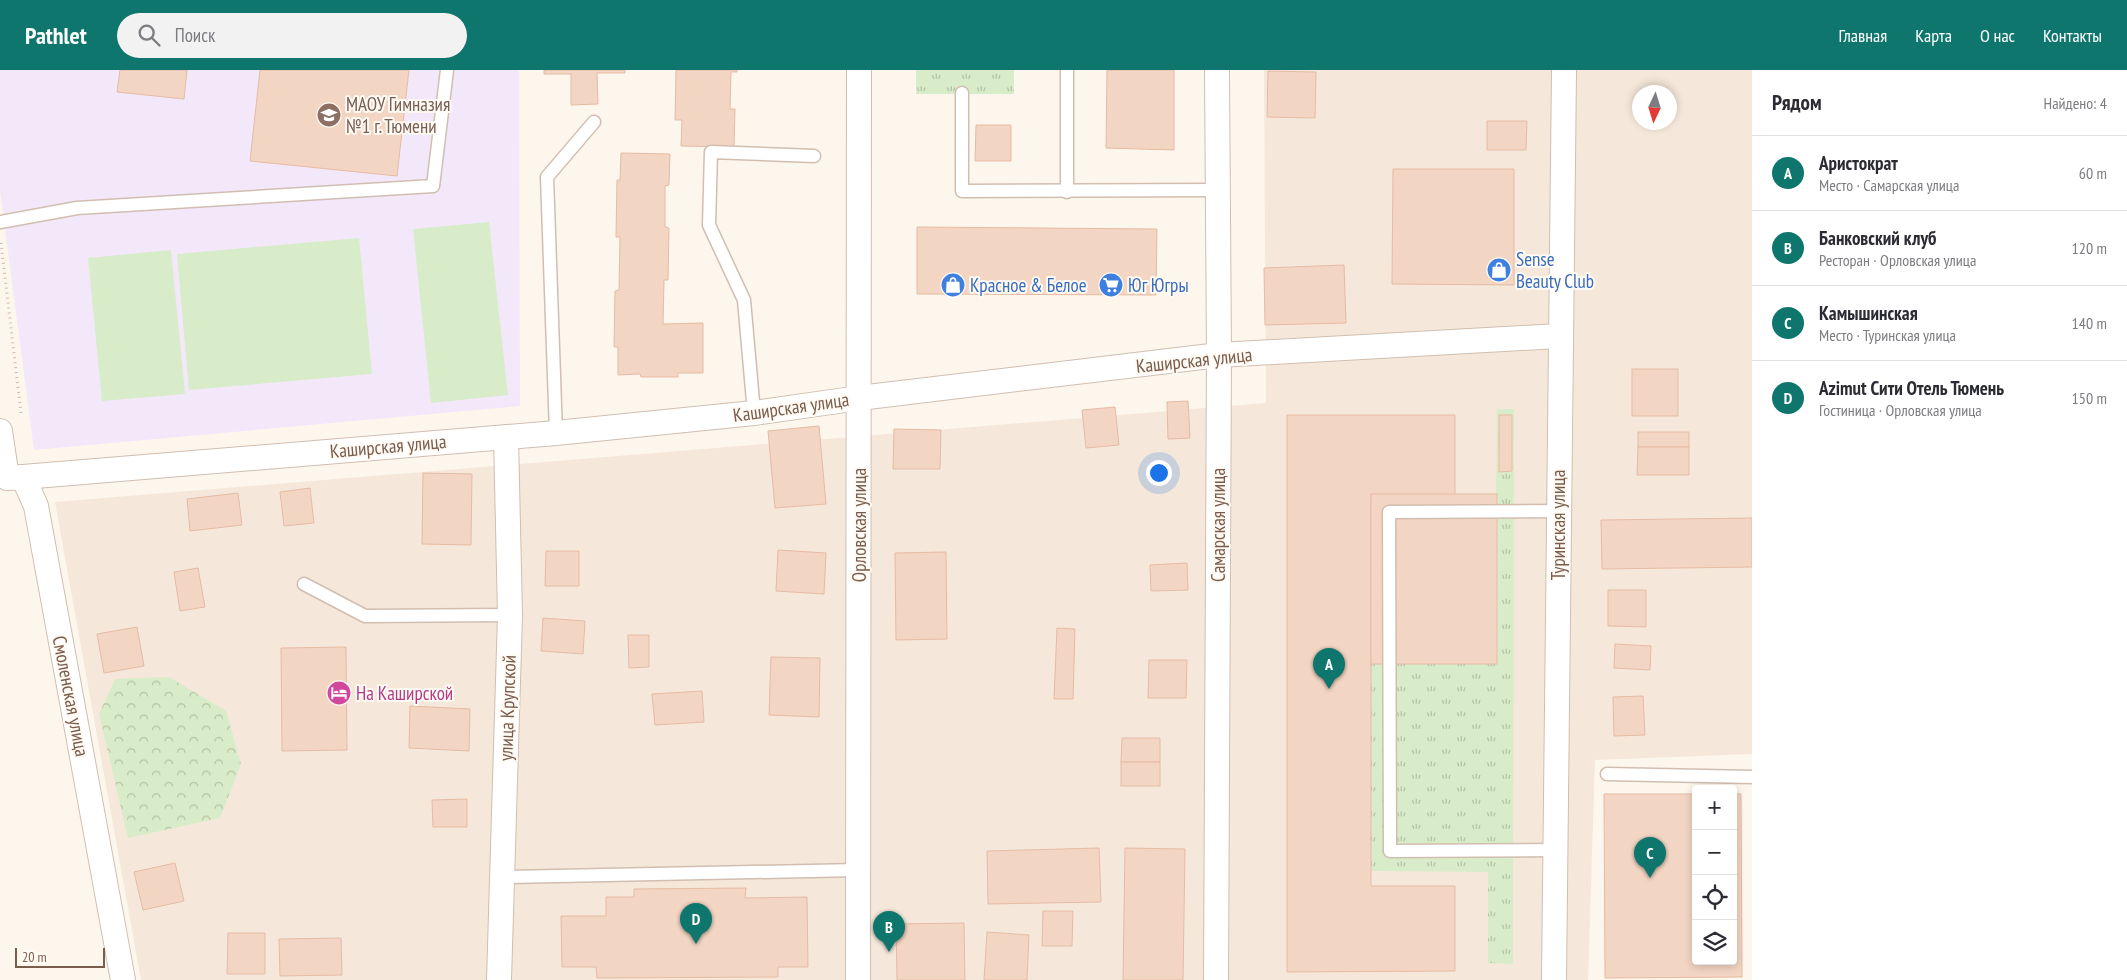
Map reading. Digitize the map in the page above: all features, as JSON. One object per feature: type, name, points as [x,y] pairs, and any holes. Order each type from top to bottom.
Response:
[{"type":"street","name":"Орловская улица","points":[[858,980],[859,70]]},
{"type":"street","name":"Самарская улица","points":[[1216,980],[1219,356],[1217,70]]},
{"type":"street","name":"Туринская улица","points":[[1554,980],[1564,70]]},
{"type":"street","name":"Каширская улица","points":[[23,477],[556,433],[754,413],[859,398],[1219,356],[1560,336]]},
{"type":"street","points":[[0,431],[7,478],[23,477]]},
{"type":"street","name":"улица Крупской","points":[[499,980],[510,615],[506,437]]},
{"type":"street","name":"Смоленская улица","points":[[23,477],[36,506],[124,980]]},
{"type":"lane","points":[[0,222],[76,208],[433,186],[447,70]]},
{"type":"lane","points":[[1067,70],[1067,192]]},
{"type":"lane","points":[[962,93],[962,191],[1217,190]]},
{"type":"lane","points":[[556,433],[547,177],[594,122]]},
{"type":"lane","points":[[754,413],[744,300],[709,225],[711,152],[814,156]]},
{"type":"lane","points":[[1555,850],[1390,851],[1389,512],[1558,511]]},
{"type":"lane","points":[[304,584],[365,616],[510,615]]},
{"type":"lane","points":[[1608,774],[1752,777]]},
{"type":"lane","points":[[502,878],[858,870]]},
{"type":"path","points":[[1,242],[22,419]]},
{"type":"shaded area","points":[[0,70],[519,70],[520,406],[34,450],[0,191]]},
{"type":"shaded area","points":[[1264,70],[1752,70],[1752,754],[1595,760],[1588,980],[141,980],[55,502],[1266,403]]},
{"type":"green space","points":[[916,70],[1014,70],[1014,94],[916,94]]},
{"type":"green space","points":[[489,222],[508,395],[431,403],[413,229]]},
{"type":"green space","points":[[359,238],[372,374],[189,390],[177,254]]},
{"type":"green space","points":[[171,250],[185,394],[102,401],[88,258]]},
{"type":"green space","points":[[1497,409],[1514,409],[1513,964],[1488,963],[1488,872],[1371,871],[1371,494],[1496,494]]},
{"type":"green space","points":[[169,677],[226,711],[241,764],[220,818],[128,838],[99,714],[115,679]]},
{"type":"building","points":[[120,70],[187,70],[184,99],[117,92]]},
{"type":"building","name":"МАОУ Гимназия №1 г. Тюмени","points":[[260,70],[409,70],[397,176],[250,161]]},
{"type":"building","points":[[544,70],[625,70],[625,73],[597,73],[598,104],[571,105],[571,74],[544,74]]},
{"type":"building","points":[[676,70],[737,70],[737,72],[731,72],[730,109],[735,109],[734,147],[681,146],[682,120],[675,120]]},
{"type":"building","points":[[1107,70],[1174,70],[1174,150],[1106,148]]},
{"type":"building","points":[[1268,71],[1316,72],[1315,118],[1267,117]]},
{"type":"building","points":[[1487,121],[1527,121],[1526,150],[1487,150]]},
{"type":"building","points":[[976,125],[1011,125],[1011,161],[975,161]]},
{"type":"building","points":[[621,153],[670,154],[669,185],[665,186],[665,227],[669,228],[668,280],[664,280],[663,324],[703,323],[703,373],[678,373],[678,377],[641,377],[640,374],[618,375],[618,347],[614,347],[615,291],[619,290],[620,237],[616,237],[617,180],[620,180]]},
{"type":"building","points":[[1393,169],[1514,169],[1514,285],[1392,284]]},
{"type":"building","points":[[917,227],[1157,229],[1156,295],[917,294]]},
{"type":"building","points":[[1344,265],[1346,323],[1265,325],[1264,268]]},
{"type":"building","points":[[1632,369],[1678,369],[1678,416],[1632,416]]},
{"type":"building","points":[[1188,401],[1190,438],[1168,439],[1167,402]]},
{"type":"building","points":[[1115,407],[1119,445],[1086,448],[1082,410]]},
{"type":"building","points":[[1287,415],[1455,415],[1455,499],[1371,499],[1371,886],[1455,886],[1455,971],[1287,972]]},
{"type":"building","points":[[1499,415],[1512,415],[1512,471],[1499,472]]},
{"type":"building","points":[[819,426],[826,504],[775,508],[768,431]]},
{"type":"building","points":[[894,429],[941,430],[940,469],[893,469]]},
{"type":"building","points":[[1638,432],[1689,432],[1689,447],[1638,447]]},
{"type":"building","points":[[1638,447],[1689,447],[1689,475],[1637,475]]},
{"type":"building","points":[[423,473],[472,474],[471,545],[422,544]]},
{"type":"building","points":[[310,488],[314,523],[284,526],[280,492]]},
{"type":"building","points":[[238,493],[242,525],[190,531],[187,499]]},
{"type":"building","points":[[1371,494],[1497,494],[1497,664],[1371,664]]},
{"type":"building","points":[[1752,518],[1752,567],[1602,569],[1601,520]]},
{"type":"building","points":[[778,550],[826,553],[824,594],[776,591]]},
{"type":"building","points":[[546,551],[579,551],[579,586],[545,586]]},
{"type":"building","points":[[946,552],[947,639],[896,640],[895,553]]},
{"type":"building","points":[[1187,563],[1188,590],[1151,591],[1150,565]]},
{"type":"building","points":[[198,568],[205,607],[180,611],[174,572]]},
{"type":"building","points":[[1608,590],[1646,590],[1646,627],[1608,626]]},
{"type":"building","points":[[543,618],[585,621],[583,654],[541,651]]},
{"type":"building","points":[[137,627],[144,666],[104,673],[97,634]]},
{"type":"building","points":[[1057,628],[1075,629],[1073,699],[1054,699]]},
{"type":"building","points":[[628,635],[649,635],[649,667],[629,668]]},
{"type":"building","points":[[1615,644],[1651,646],[1650,670],[1614,668]]},
{"type":"building","points":[[346,647],[347,750],[282,751],[281,648]]},
{"type":"building","points":[[771,657],[820,658],[819,717],[769,715]]},
{"type":"building","points":[[1149,660],[1187,660],[1186,698],[1148,698]]},
{"type":"building","points":[[702,691],[704,722],[655,725],[652,694]]},
{"type":"building","points":[[1643,696],[1645,735],[1614,736],[1613,697]]},
{"type":"building","points":[[410,706],[470,709],[469,751],[409,748]]},
{"type":"building","points":[[1122,738],[1160,738],[1160,762],[1121,762]]},
{"type":"building","points":[[1121,762],[1160,762],[1160,786],[1121,786]]},
{"type":"building","points":[[1604,794],[1692,794],[1692,965],[1737,965],[1737,794],[1741,794],[1742,977],[1605,978]]},
{"type":"building","points":[[467,799],[467,827],[433,827],[432,800]]},
{"type":"building","points":[[1099,848],[1101,902],[988,904],[987,851]]},
{"type":"building","points":[[1125,848],[1185,849],[1183,980],[1123,980]]},
{"type":"building","points":[[175,863],[184,901],[143,910],[134,872]]},
{"type":"building","points":[[746,888],[745,898],[807,897],[808,967],[778,967],[778,977],[597,978],[596,967],[562,967],[561,916],[606,916],[606,897],[634,897],[634,889]]},
{"type":"building","points":[[1043,911],[1073,911],[1072,946],[1042,946]]},
{"type":"building","points":[[964,923],[965,980],[897,980],[896,924]]},
{"type":"building","points":[[987,932],[1029,935],[1027,980],[984,980]]},
{"type":"building","points":[[228,933],[265,933],[265,974],[227,974]]},
{"type":"building","points":[[341,938],[342,975],[280,976],[279,939]]},
{"type":"place","name":"МАОУ Гимназия №1 г. Тюмени","points":[[329,115]]},
{"type":"place","name":"Sense Beauty Club","points":[[1499,270]]},
{"type":"place","name":"Красное & Белое","points":[[953,285]]},
{"type":"place","name":"Юг Югры","points":[[1111,285]]},
{"type":"place","name":"Аристократ","points":[[1329,689]]},
{"type":"place","name":"На Каширской","points":[[339,693]]},
{"type":"place","name":"Камышинская","points":[[1650,878]]},
{"type":"place","name":"Azimut Сити Отель Тюмень","points":[[696,944]]},
{"type":"place","name":"Банковский клуб","points":[[889,952]]}]
